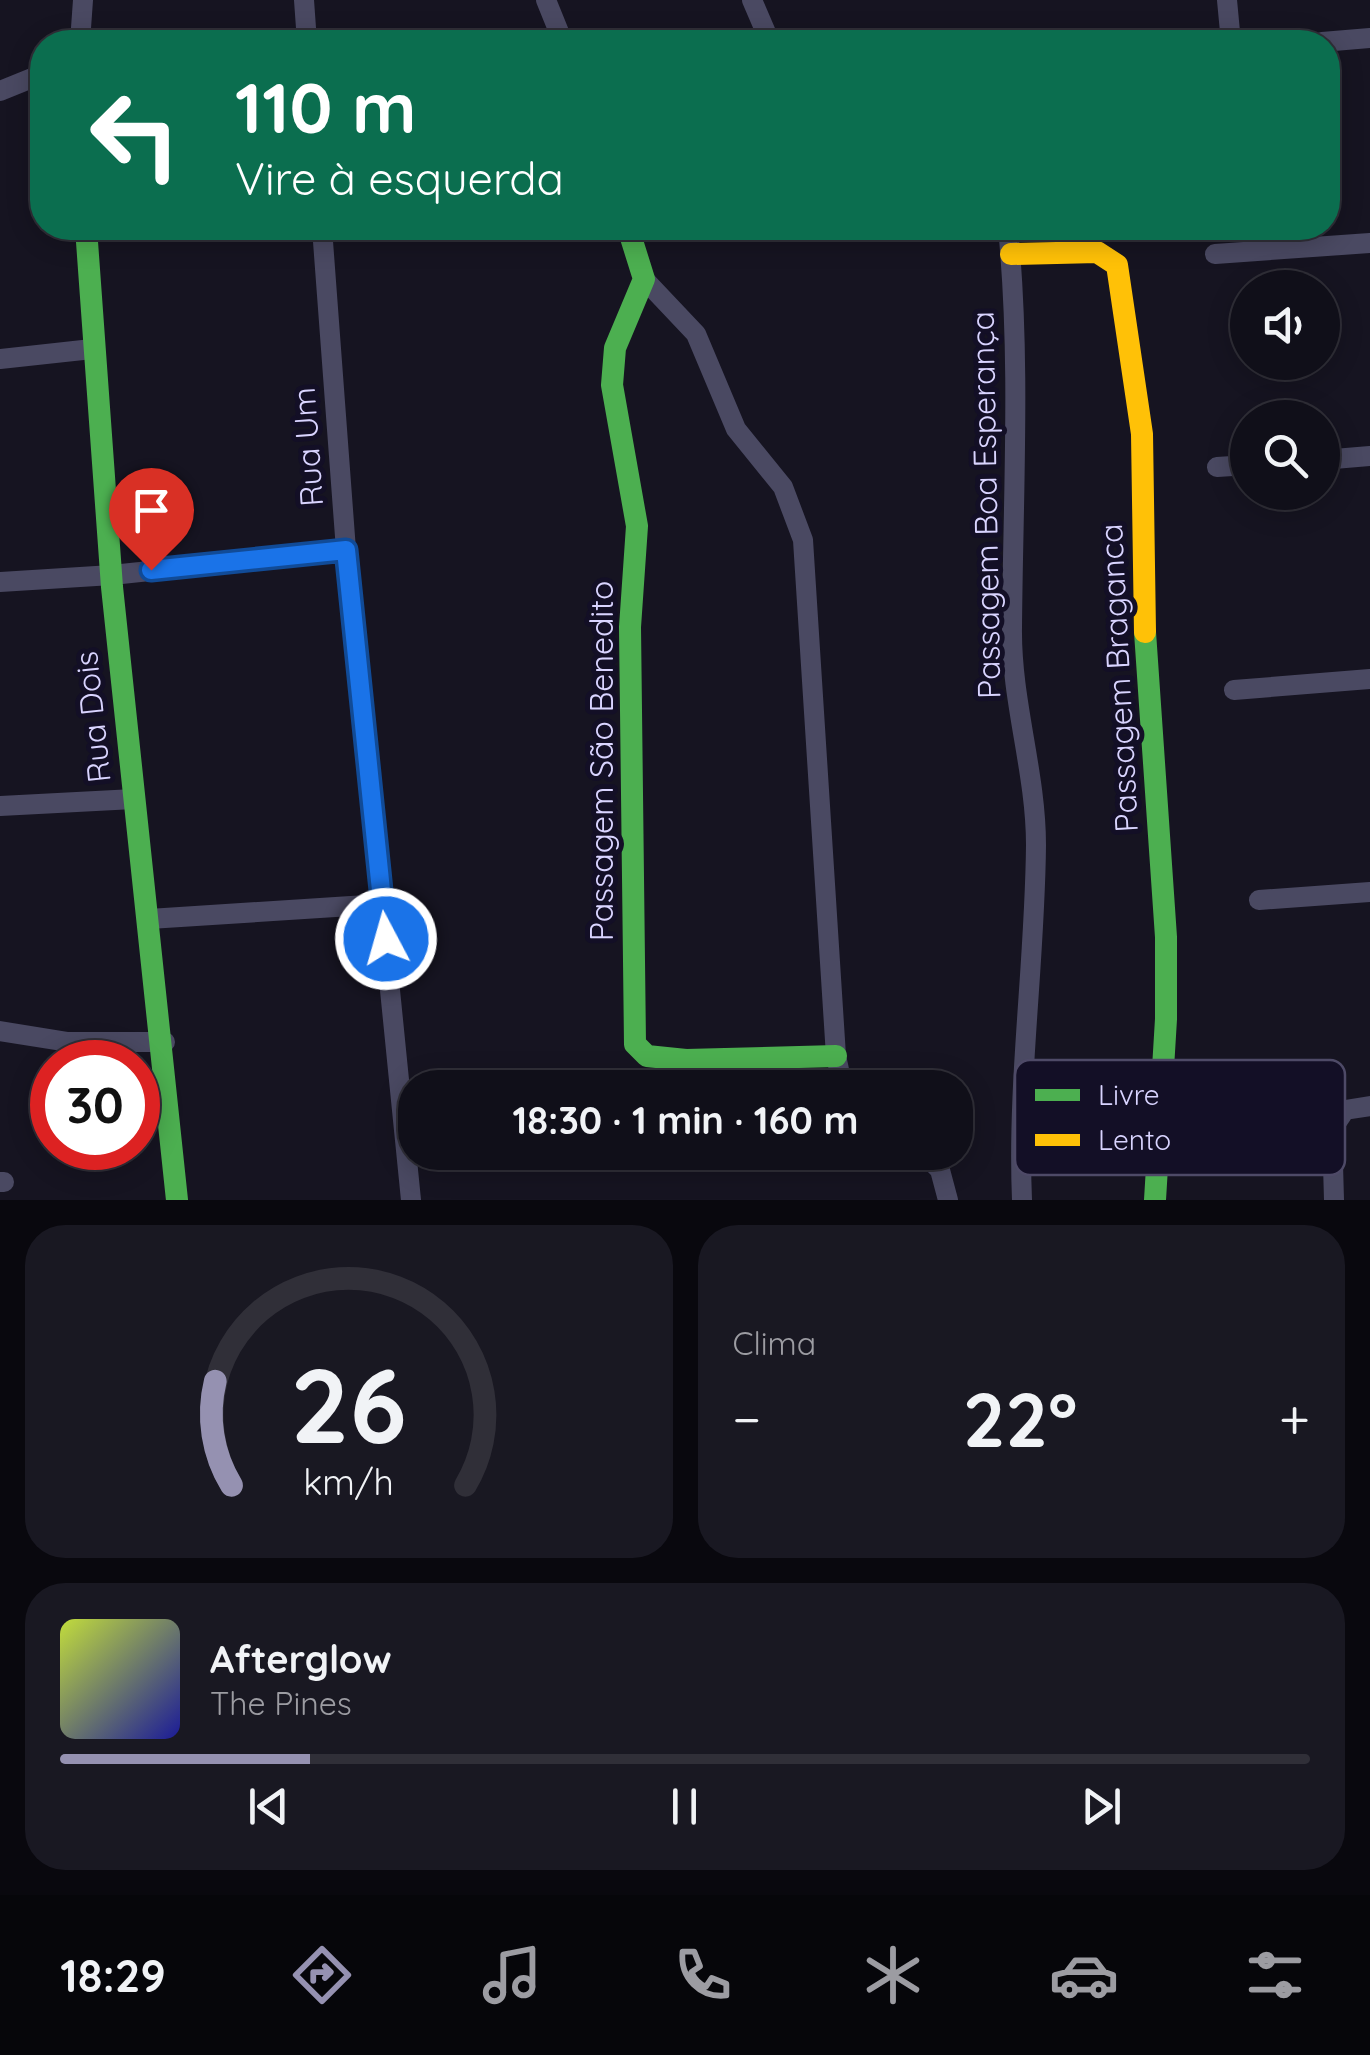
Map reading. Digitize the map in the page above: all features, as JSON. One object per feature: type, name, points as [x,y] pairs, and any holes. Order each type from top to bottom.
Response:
[{"type":"street","points":[[81,30],[82,0]]},
{"type":"street","points":[[304,0],[307,30]]},
{"type":"street","points":[[546,0],[558,30]]},
{"type":"street","points":[[752,0],[765,30]]},
{"type":"street","points":[[1227,5],[1230,30]]},
{"type":"street","points":[[1340,40],[1370,38]]},
{"type":"street","points":[[0,91],[30,79]]},
{"type":"street","name":"Rua Dois","points":[[87,240],[112,575],[134,799],[165,1042],[177,1200]]},
{"type":"street","name":"Rua Um","points":[[323,240],[346,550],[411,1200]]},
{"type":"street","points":[[632,240],[644,279],[696,334],[736,429],[783,487],[803,540],[839,1070]]},
{"type":"street","name":"Passagem Boa Esperança","points":[[1009,240],[1018,465],[1013,655],[1036,840],[1025,1060]]},
{"type":"street","points":[[1215,254],[1370,243]]},
{"type":"street","name":"Passagem Braganca","points":[[1011,254],[1098,252],[1117,265],[1122,286],[1142,434],[1144,601],[1166,937],[1163,1060]]},
{"type":"street","name":"Passagem São Benedito","points":[[644,279],[615,348],[612,385],[637,526],[630,628],[635,1044],[646,1056],[686,1060],[836,1056]]},
{"type":"street","points":[[0,359],[92,349]]},
{"type":"street","points":[[1340,458],[1370,456]]},
{"type":"street","points":[[1217,467],[1230,466]]},
{"type":"street","points":[[0,582],[112,575],[346,550]]},
{"type":"street","points":[[1234,690],[1370,678]]},
{"type":"street","points":[[0,806],[134,799]]},
{"type":"street","points":[[1259,900],[1370,892]]},
{"type":"street","points":[[149,918],[382,904]]},
{"type":"street","points":[[0,1031],[68,1042],[165,1042]]},
{"type":"street","points":[[1345,1111],[1370,1106]]},
{"type":"street","points":[[940,1170],[948,1200]]},
{"type":"street","name":"Passagem Boa Esperança","points":[[1021,1175],[1022,1200]]},
{"type":"street","name":"Passagem Braganca","points":[[1155,1200],[1157,1175]]},
{"type":"street","points":[[1333,1175],[1334,1200]]},
{"type":"traffic: fast","points":[[87,240],[112,587],[177,1200]]},
{"type":"traffic: fast","points":[[632,240],[644,279],[615,348],[612,385],[637,526],[630,627],[635,1044],[647,1056],[686,1060],[836,1056]]},
{"type":"traffic: fast","points":[[1145,632],[1166,937],[1164,1060]]},
{"type":"traffic: fast","points":[[1155,1200],[1157,1175]]},
{"type":"traffic: slow","points":[[1011,254],[1097,252],[1117,265],[1142,434],[1145,632]]},
{"type":"route","points":[[151,570],[346,550],[386,939]]}]
